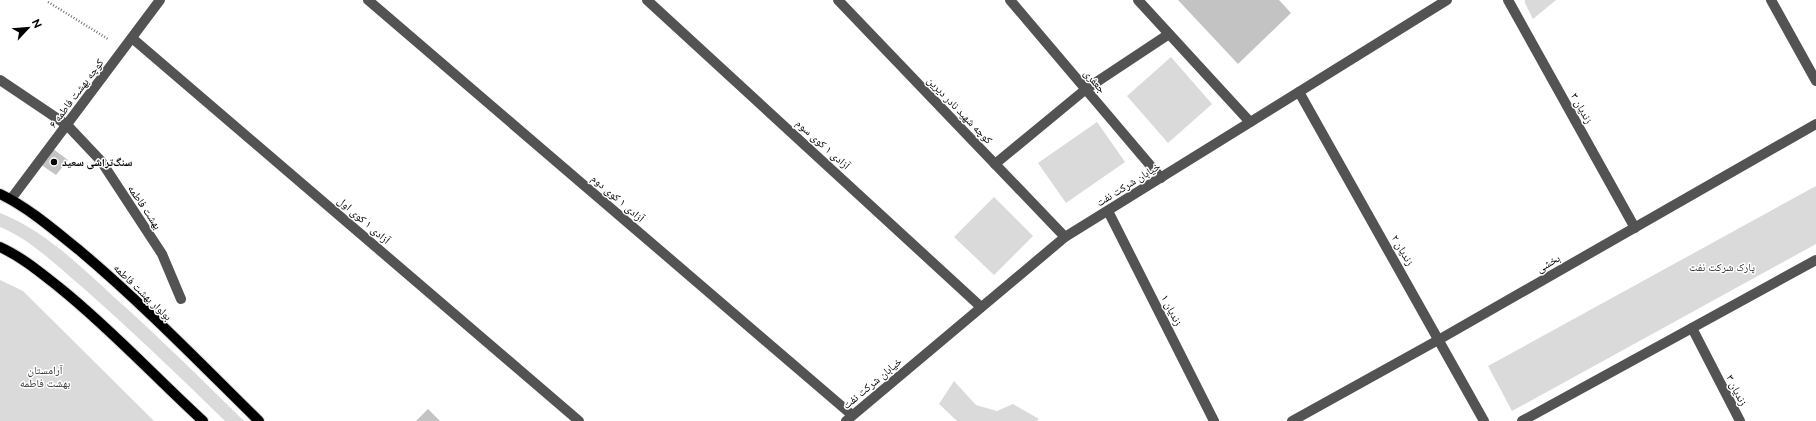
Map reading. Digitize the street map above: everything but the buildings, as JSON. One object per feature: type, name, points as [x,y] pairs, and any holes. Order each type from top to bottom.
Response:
[{"type":"main road","name":"بولوار بهشت فاطمه","points":[[0,194],[11,199],[49,225],[106,272],[259,421]]},
{"type":"main road","points":[[0,247],[10,251],[41,273],[76,301],[203,421]]},
{"type":"street","name":"کوچه بهشت فاطمه ۶","points":[[11,199],[160,0]]},
{"type":"street","name":"آزادی ۱ کوی دوم","points":[[368,0],[849,418]]},
{"type":"street","name":"آزادی ۱ کوی سوم","points":[[647,0],[981,307]]},
{"type":"street","name":"کوچه شهید نادر دیرین","points":[[838,0],[1065,237]]},
{"type":"street","name":"جعفری","points":[[1010,0],[1161,178]]},
{"type":"street","points":[[1138,0],[1250,122]]},
{"type":"street","name":"خیابان شرکت نفت","points":[[849,418],[1065,237],[1447,0]]},
{"type":"street","name":"زندیان ۳","points":[[1508,0],[1635,228]]},
{"type":"street","points":[[1772,0],[1816,81]]},
{"type":"street","points":[[995,164],[1086,89],[1169,34]]},
{"type":"street","name":"آزادی ۱ کوی اول","points":[[132,38],[579,421]]},
{"type":"street","name":"بهشت فاطمه","points":[[0,80],[67,125],[101,161],[162,254],[181,299]]},
{"type":"street","name":"زندیان ۲","points":[[1299,92],[1440,339],[1484,421]]},
{"type":"street","name":"بخشی","points":[[1292,421],[1440,339],[1816,124]]},
{"type":"street","name":"زندیان ۱","points":[[1108,211],[1214,421]]},
{"type":"street","points":[[1522,421],[1816,260]]},
{"type":"street","name":"زندیان ۳","points":[[1692,328],[1740,421]]},
{"type":"path","points":[[48,2],[124,49]]},
{"type":"green space","points":[[1525,0],[1556,0],[1533,19]]},
{"type":"green space","points":[[1171,57],[1212,104],[1168,143],[1127,96]]},
{"type":"green space","points":[[1097,122],[1125,162],[1066,203],[1038,163]]},
{"type":"green space","name":"پارک شرکت نفت","points":[[1816,186],[1816,244],[1512,411],[1488,366]]},
{"type":"green space","points":[[994,197],[1033,236],[994,275],[954,237]]},
{"type":"green space","points":[[0,213],[32,229],[74,261],[180,358],[244,421],[225,421],[136,335],[62,270],[22,238],[0,227]]},
{"type":"green space","name":"آرامستان بهشت فاطمه","points":[[0,280],[23,291],[154,421],[0,421]]},
{"type":"green space","points":[[954,381],[976,405],[997,411],[1013,404],[1039,419],[1037,421],[957,421],[939,404]]},
{"type":"place","name":"سنگ‌تراشی سعید","points":[[54,162]]}]
